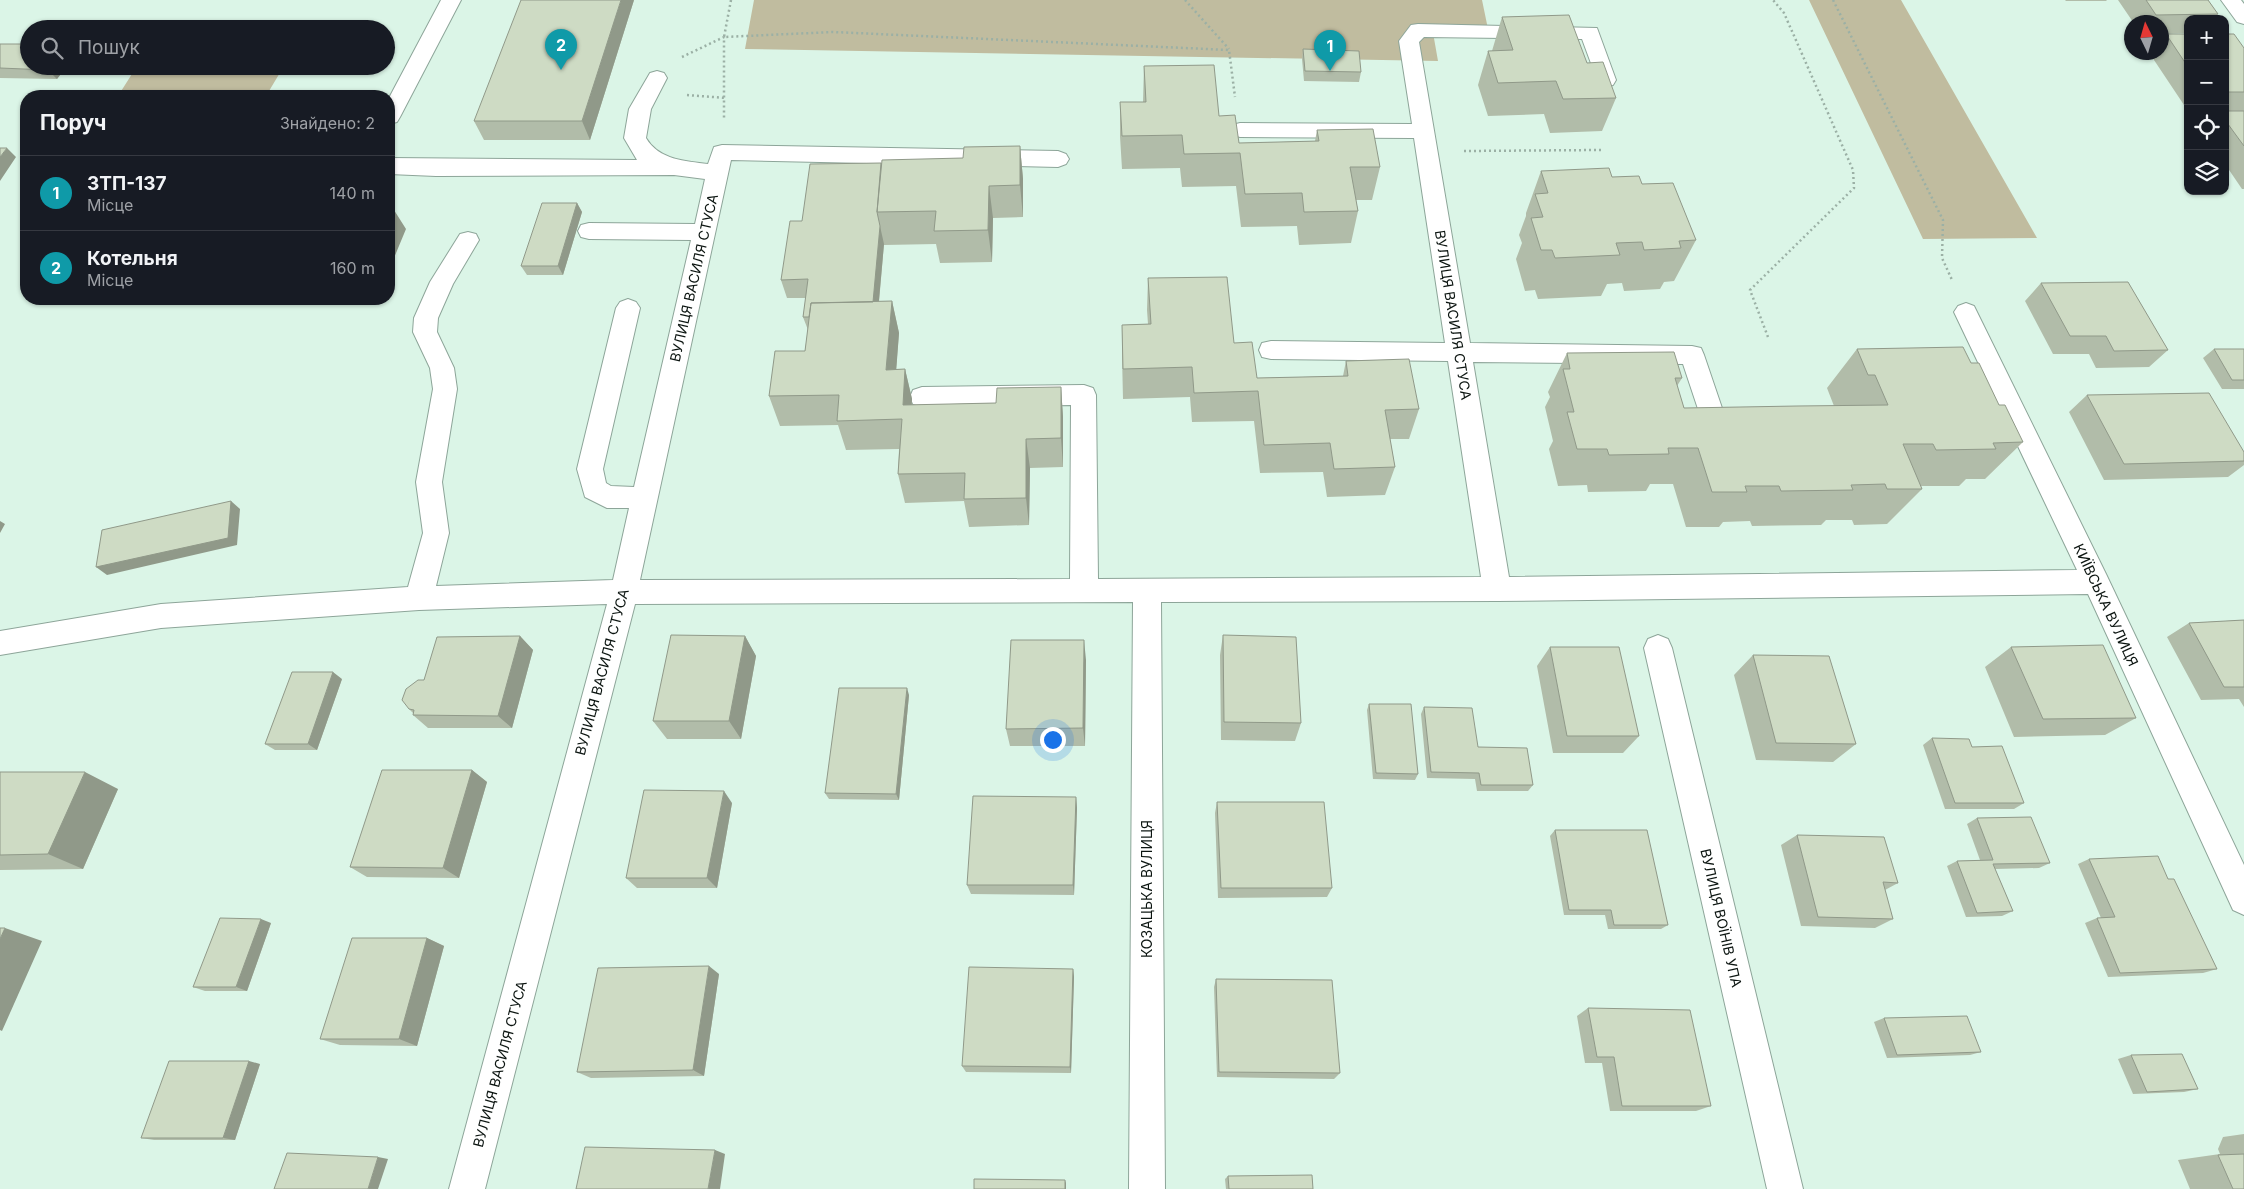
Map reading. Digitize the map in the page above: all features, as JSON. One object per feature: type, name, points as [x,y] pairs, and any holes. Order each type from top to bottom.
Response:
[{"type":"street","points":[[395,106],[451,0]]},
{"type":"street","points":[[2231,0],[2244,18]]},
{"type":"street","name":"ВУЛИЦЯ ВАСИЛЯ СТУСА","points":[[1497,589],[1410,41],[1418,30],[1590,33],[1606,80]]},
{"type":"street","points":[[657,78],[640,109],[635,138],[645,155],[674,167]]},
{"type":"street","points":[[1240,130],[1424,131]]},
{"type":"street","points":[[395,166],[436,168],[674,167],[720,162],[1058,160]]},
{"type":"street","name":"ВУЛИЦЯ ВАСИЛЯ СТУСА","points":[[467,1189],[624,592],[720,162]]},
{"type":"street","points":[[589,230],[704,232]]},
{"type":"street","points":[[419,598],[436,533],[430,482],[446,389],[442,368],[425,332],[426,318],[442,282],[468,240]]},
{"type":"street","points":[[628,308],[590,469],[594,489],[607,497],[644,498]]},
{"type":"street","name":"КИЇВСЬКА ВУЛИЦЯ","points":[[1966,312],[2096,582],[2244,898]]},
{"type":"street","points":[[1271,350],[1692,355],[1710,408]]},
{"type":"street","points":[[922,397],[1084,395],[1084,590]]},
{"type":"street","points":[[0,643],[161,616],[419,598],[624,592],[1497,589],[2096,582]]},
{"type":"street","name":"КОЗАЦЬКА ВУЛИЦЯ","points":[[1147,590],[1147,1189]]},
{"type":"street","name":"ВУЛИЦЯ ВОЇНІВ УПА","points":[[1658,648],[1785,1189]]},
{"type":"path","points":[[720,162],[726,98],[724,37],[731,0]]},
{"type":"path","points":[[1185,0],[1229,50],[1240,130]]},
{"type":"path","points":[[1768,337],[1750,290],[1854,188],[1853,170],[1784,13],[1773,0]]},
{"type":"path","points":[[1833,0],[1943,220],[1942,258],[1966,312]]},
{"type":"path","points":[[657,78],[688,53],[724,37],[833,32],[1229,50]]},
{"type":"path","points":[[1461,151],[1601,150]]},
{"type":"shaded area","points":[[754,0],[1482,0],[1488,29],[1432,27],[1438,61],[745,49]]},
{"type":"shaded area","points":[[1809,0],[1901,0],[2037,238],[1923,239]]},
{"type":"shaded area","points":[[131,75],[279,75],[270,90],[122,90]]},
{"type":"building","points":[[521,0],[621,0],[582,121],[474,121]]},
{"type":"building","points":[[2146,0],[2208,0],[2218,14],[2156,15]]},
{"type":"building","points":[[1569,15],[1587,63],[1603,62],[1616,98],[1563,99],[1556,81],[1498,83],[1488,51],[1513,50],[1502,17]]},
{"type":"building","points":[[2169,34],[2184,34],[2184,61],[2169,38]]},
{"type":"building","points":[[2229,34],[2234,34],[2244,48],[2244,92],[2229,92]]},
{"type":"building","points":[[0,44],[20,44],[20,69],[0,68]]},
{"type":"building","points":[[1303,49],[1359,51],[1361,72],[1305,71]]},
{"type":"building","points":[[1214,65],[1219,116],[1235,115],[1239,143],[1319,141],[1317,130],[1373,129],[1380,167],[1350,167],[1358,211],[1304,212],[1302,193],[1245,194],[1240,153],[1184,154],[1182,135],[1122,136],[1120,102],[1146,102],[1144,66]]},
{"type":"building","points":[[2229,111],[2244,111],[2244,146],[2229,125]]},
{"type":"building","points":[[1020,146],[1020,185],[989,186],[988,230],[934,231],[936,211],[877,212],[882,160],[963,158],[964,147]]},
{"type":"building","points":[[0,148],[7,148],[0,157]]},
{"type":"building","points":[[881,163],[877,212],[880,226],[873,302],[811,303],[809,317],[803,317],[808,279],[781,280],[790,221],[802,221],[810,164]]},
{"type":"building","points":[[1609,168],[1612,177],[1639,176],[1642,184],[1673,183],[1696,240],[1679,241],[1681,248],[1644,250],[1642,242],[1616,243],[1620,255],[1555,258],[1552,250],[1541,250],[1531,218],[1543,217],[1535,194],[1548,193],[1541,171]]},
{"type":"building","points":[[542,203],[577,203],[558,266],[521,266]]},
{"type":"building","points":[[1227,277],[1234,343],[1252,342],[1257,378],[1348,376],[1346,361],[1409,359],[1419,409],[1385,410],[1395,467],[1334,469],[1330,443],[1264,445],[1258,391],[1194,393],[1192,367],[1123,369],[1122,325],[1151,324],[1148,278]]},
{"type":"building","points":[[2128,282],[2168,350],[2114,351],[2106,336],[2070,336],[2041,283]]},
{"type":"building","points":[[892,301],[886,370],[905,369],[903,405],[996,403],[997,388],[1061,387],[1061,438],[1026,439],[1026,498],[964,499],[965,473],[898,474],[902,419],[837,421],[839,395],[769,396],[775,351],[805,351],[811,303]]},
{"type":"building","points":[[1963,347],[1971,363],[1979,363],[1999,405],[2005,405],[2023,442],[1993,443],[1996,449],[1936,450],[1933,444],[1903,444],[1922,489],[1887,489],[1885,484],[1851,485],[1853,490],[1781,491],[1779,486],[1745,486],[1747,492],[1712,492],[1698,448],[1668,448],[1669,454],[1609,455],[1607,449],[1577,449],[1567,412],[1574,412],[1563,369],[1570,369],[1567,353],[1674,352],[1682,378],[1675,378],[1684,408],[1888,405],[1875,375],[1868,375],[1857,349]]},
{"type":"building","points":[[2214,349],[2244,349],[2244,380],[2232,380]]},
{"type":"building","points":[[2209,393],[2244,452],[2244,461],[2124,464],[2087,395]]},
{"type":"building","points":[[231,501],[228,538],[96,567],[102,530]]},
{"type":"building","points":[[2244,620],[2244,687],[2224,687],[2189,623]]},
{"type":"building","points":[[671,635],[745,636],[729,721],[653,721]]},
{"type":"building","points":[[1223,635],[1296,637],[1301,723],[1224,722]]},
{"type":"building","points":[[520,636],[498,716],[413,715],[414,710],[409,709],[402,700],[406,689],[418,680],[424,680],[437,637]]},
{"type":"building","points":[[1011,640],[1084,640],[1083,728],[1006,729]]},
{"type":"building","points":[[2103,645],[2136,718],[2043,719],[2011,647]]},
{"type":"building","points":[[1550,647],[1619,647],[1639,736],[1567,736]]},
{"type":"building","points":[[1753,655],[1829,656],[1856,744],[1776,743]]},
{"type":"building","points":[[292,672],[333,672],[308,744],[265,744]]},
{"type":"building","points":[[839,688],[907,688],[896,794],[825,793]]},
{"type":"building","points":[[1369,704],[1411,704],[1418,774],[1376,773]]},
{"type":"building","points":[[1424,707],[1472,708],[1478,747],[1527,748],[1533,785],[1481,785],[1479,773],[1431,772]]},
{"type":"building","points":[[1932,738],[1969,739],[1972,747],[2002,746],[2024,803],[1955,803]]},
{"type":"building","points":[[382,770],[472,770],[443,868],[350,867]]},
{"type":"building","points":[[0,772],[85,772],[48,854],[0,855]]},
{"type":"building","points":[[644,790],[724,791],[707,878],[626,878]]},
{"type":"building","points":[[973,796],[1076,797],[1073,885],[967,885]]},
{"type":"building","points":[[1217,802],[1324,802],[1332,888],[1221,888]]},
{"type":"building","points":[[2031,817],[2050,863],[1993,864],[2013,911],[1977,913],[1957,861],[1993,860],[1977,818]]},
{"type":"building","points":[[1555,830],[1647,830],[1668,925],[1614,925],[1611,910],[1569,910]]},
{"type":"building","points":[[1797,835],[1884,837],[1898,883],[1883,882],[1893,919],[1818,917]]},
{"type":"building","points":[[2158,856],[2168,879],[2174,879],[2217,969],[2120,973],[2097,918],[2115,917],[2089,859]]},
{"type":"building","points":[[220,918],[261,919],[236,987],[193,987]]},
{"type":"building","points":[[0,928],[5,928],[0,939]]},
{"type":"building","points":[[352,938],[427,938],[399,1039],[320,1039]]},
{"type":"building","points":[[709,966],[693,1070],[577,1072],[598,968]]},
{"type":"building","points":[[969,967],[1073,969],[1070,1067],[962,1066]]},
{"type":"building","points":[[1216,979],[1332,980],[1340,1073],[1219,1072]]},
{"type":"building","points":[[1588,1008],[1690,1010],[1711,1106],[1622,1106],[1614,1057],[1597,1057]]},
{"type":"building","points":[[1967,1016],[1981,1052],[1897,1055],[1884,1018]]},
{"type":"building","points":[[2182,1054],[2198,1089],[2147,1092],[2131,1055]]},
{"type":"building","points":[[169,1061],[249,1061],[223,1138],[141,1138]]},
{"type":"building","points":[[585,1147],[715,1150],[708,1189],[576,1189]]},
{"type":"building","points":[[287,1153],[378,1157],[368,1189],[274,1189]]},
{"type":"building","points":[[2244,1154],[2244,1189],[2233,1189],[2218,1155]]},
{"type":"building","points":[[1312,1175],[1313,1189],[1229,1189],[1228,1176]]},
{"type":"building","points":[[974,1179],[1065,1180],[1065,1189],[974,1189]]},
{"type":"place","name":"Котельня","points":[[561,70]]},
{"type":"place","name":"ЗТП-137","points":[[1330,71]]}]
